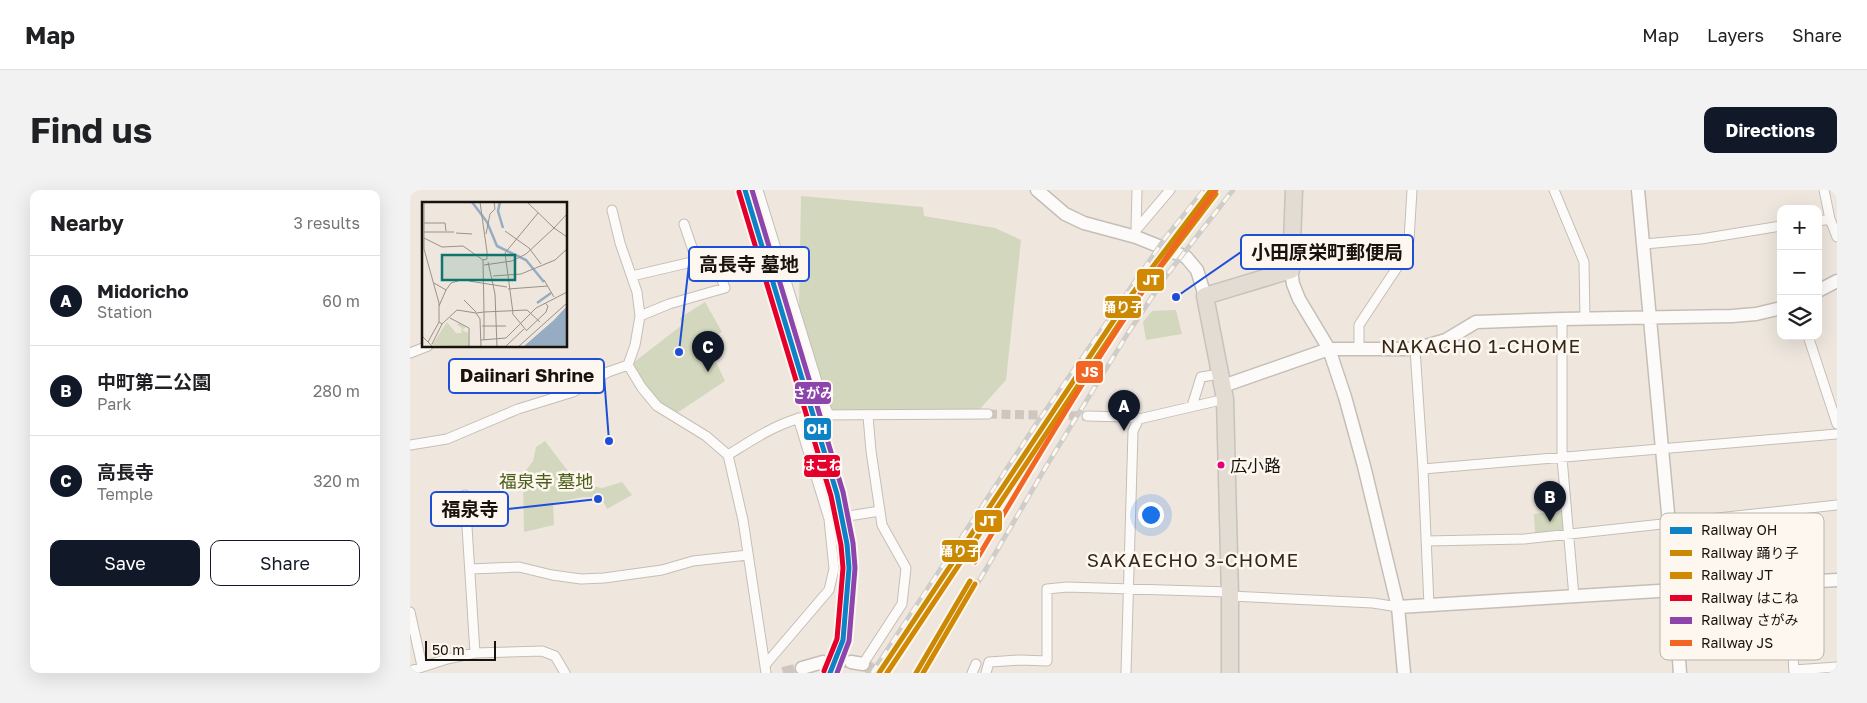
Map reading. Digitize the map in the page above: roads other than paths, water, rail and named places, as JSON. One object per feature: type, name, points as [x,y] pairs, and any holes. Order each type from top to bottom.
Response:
[{"type":"highway","points":[[1230,673],[1223,386],[1205,296],[1291,270],[1294,190]]},
{"type":"street","points":[[758,190],[822,401],[829,415]]},
{"type":"street","points":[[1037,190],[1065,214],[1105,230],[1136,234],[1186,257],[1197,270],[1205,296]]},
{"type":"street","points":[[1136,234],[1137,190]]},
{"type":"street","points":[[1136,234],[1170,190]]},
{"type":"street","points":[[1359,349],[1359,325],[1404,257],[1409,240],[1412,190]]},
{"type":"street","points":[[1554,190],[1584,262],[1585,319]]},
{"type":"street","points":[[1638,190],[1668,513]]},
{"type":"street","points":[[1824,190],[1830,219],[1837,237]]},
{"type":"street","points":[[612,210],[620,243],[638,292],[640,316],[635,345],[628,365]]},
{"type":"street","points":[[1822,220],[1830,219]]},
{"type":"street","points":[[684,224],[696,260]]},
{"type":"street","points":[[1644,244],[1701,239],[1777,227]]},
{"type":"street","points":[[632,276],[713,257],[725,288],[669,304],[640,316]]},
{"type":"street","points":[[1291,270],[1293,284],[1299,299],[1329,349],[1345,397],[1364,466],[1398,608],[1404,673]]},
{"type":"street","points":[[1822,289],[1837,282]]},
{"type":"street","points":[[1087,416],[1139,419],[1192,406],[1223,386],[1329,349],[1415,349],[1446,340],[1476,322],[1732,316],[1756,314],[1777,309]]},
{"type":"street","points":[[1562,319],[1562,458],[1574,597]]},
{"type":"street","points":[[1809,340],[1837,424]]},
{"type":"street","points":[[410,353],[423,348]]},
{"type":"street","points":[[1415,349],[1429,605]]},
{"type":"street","points":[[410,445],[447,439],[518,408],[573,392],[608,372],[628,365]]},
{"type":"street","points":[[628,365],[642,388],[657,406],[706,436],[728,455],[743,520],[757,623],[766,669]]},
{"type":"street","points":[[1192,406],[1200,378],[1223,386]]},
{"type":"street","points":[[728,455],[766,431],[788,420],[798,418],[829,415],[988,414]]},
{"type":"street","points":[[857,663],[902,604],[906,568],[882,525],[871,452],[868,416]]},
{"type":"street","points":[[766,669],[828,590],[834,569],[829,519],[798,418]]},
{"type":"street","points":[[1126,673],[1133,431],[1139,419]]},
{"type":"street","points":[[1423,469],[1837,434]]},
{"type":"street","points":[[465,495],[475,653]]},
{"type":"street","points":[[1766,513],[1837,505]]},
{"type":"street","points":[[829,519],[880,511]]},
{"type":"street","points":[[1426,541],[1524,538],[1569,532],[1660,525]]},
{"type":"street","points":[[471,569],[519,567],[552,575],[581,579],[604,578],[662,570],[693,561],[748,555]]},
{"type":"street","points":[[1824,581],[1837,580]]},
{"type":"street","points":[[986,673],[989,662],[1047,661],[1047,589],[1128,589],[1229,594],[1373,603],[1398,608],[1660,592]]},
{"type":"street","points":[[410,612],[422,666]]},
{"type":"street","points":[[410,670],[447,658],[475,653],[542,651],[555,656],[565,673]]},
{"type":"street","points":[[1679,660],[1680,673]]},
{"type":"street","points":[[802,668],[824,662]]},
{"type":"street","points":[[972,673],[976,664]]},
{"type":"street","points":[[1794,671],[1837,667]]},
{"type":"tunnel","points":[[988,414],[1087,416]]},
{"type":"tunnel","points":[[823,662],[851,662]]},
{"type":"tunnel","points":[[863,664],[878,673]]},
{"type":"tunnel","points":[[783,673],[802,668]]},
{"type":"railway","points":[[872,673],[1037,423],[1166,237],[1204,190]]},
{"type":"railway","points":[[925,673],[1047,465],[1128,333],[1166,276],[1233,190]]},
{"type":"rail line","name":"OH","points":[[745,190],[837,494],[847,544],[849,568],[843,640],[830,673]]},
{"type":"rail line","name":"さがみ","points":[[752,190],[843,492],[853,543],[855,568],[849,641],[837,673]]},
{"type":"rail line","name":"踊り子","points":[[879,673],[1126,302],[1211,190]]},
{"type":"rail line","name":"JS","points":[[975,562],[1090,372],[1151,280],[1216,190]]},
{"type":"rail line","name":"はこね","points":[[739,192],[831,496],[841,545],[843,568],[837,639],[824,671]]},
{"type":"rail line","name":"JT","points":[[887,673],[1131,306],[1216,194]]},
{"type":"rail line","name":"踊り子","points":[[916,673],[970,581]]},
{"type":"rail line","name":"JT","points":[[923,673],[975,584]]},
{"type":"place","name":"小田原栄町郵便局","points":[[1176,297]]},
{"type":"place","name":"高長寺 墓地","points":[[679,352]]},
{"type":"place","name":"高長寺","points":[[708,372]]},
{"type":"place","name":"Midoricho","points":[[1124,431]]},
{"type":"place","name":"Daiinari Shrine","points":[[609,441]]},
{"type":"place","name":"広小路","points":[[1221,465]]},
{"type":"place","name":"福泉寺","points":[[598,499]]},
{"type":"place","name":"中町第二公園","points":[[1550,522]]},
{"type":"district","name":"NAKACHO 1-CHOME","points":[[1481,345]]},
{"type":"district","name":"SAKAECHO 3-CHOME","points":[[1193,559]]},
{"type":"park label","name":"福泉寺 墓地","points":[[546,481]]}]
